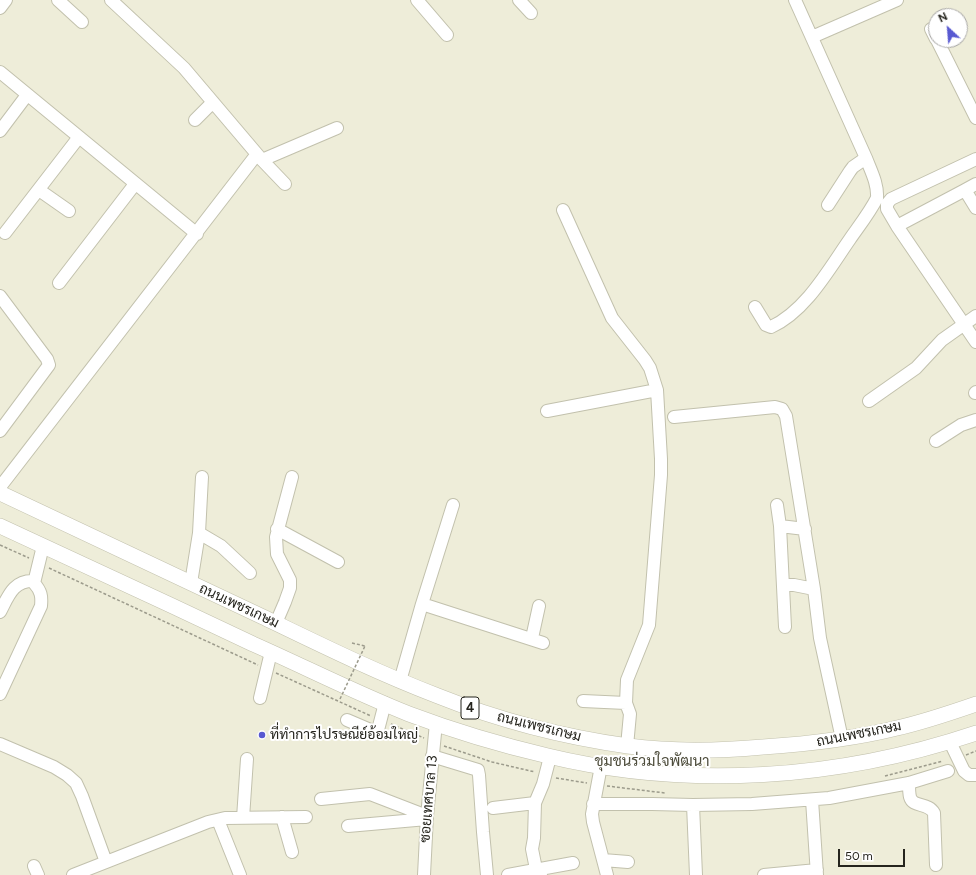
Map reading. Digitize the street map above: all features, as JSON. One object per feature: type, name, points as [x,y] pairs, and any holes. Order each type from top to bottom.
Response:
[{"type":"main road","name":"ถนนเพชรเกษม","points":[[0,493],[400,681],[473,709],[563,734],[627,746],[694,751],[804,744],[842,739],[897,728],[976,704]]},
{"type":"main road","name":"ถนนเพชรเกษม","points":[[0,526],[384,703],[436,724],[550,757],[635,771],[700,775],[761,775],[853,765],[899,756],[976,733]]},
{"type":"street","points":[[0,8],[6,0]]},
{"type":"street","points":[[58,0],[82,22]]},
{"type":"street","points":[[111,0],[184,68],[285,184]]},
{"type":"street","points":[[417,0],[448,35]]},
{"type":"street","points":[[519,0],[531,13]]},
{"type":"street","points":[[795,0],[866,158],[882,201],[897,226],[976,342]]},
{"type":"street","points":[[812,37],[897,0]]},
{"type":"street","points":[[941,48],[976,118]]},
{"type":"street","points":[[0,72],[197,234]]},
{"type":"street","points":[[0,132],[27,95]]},
{"type":"street","points":[[196,120],[213,102]]},
{"type":"street","points":[[0,487],[197,234],[260,157],[337,128]]},
{"type":"street","points":[[5,233],[79,138]]},
{"type":"street","points":[[828,205],[853,167],[866,158]]},
{"type":"street","points":[[755,307],[766,325],[771,327],[780,323],[816,288],[882,201],[891,199],[976,159]]},
{"type":"street","points":[[59,283],[135,184]]},
{"type":"street","points":[[897,226],[976,184]]},
{"type":"street","points":[[39,190],[69,211]]},
{"type":"street","points":[[965,190],[976,208]]},
{"type":"street","points":[[563,210],[612,318],[645,360],[650,368],[657,390],[661,475],[649,624],[627,680],[626,703],[630,714],[627,746]]},
{"type":"street","points":[[0,296],[47,359],[49,365],[0,431]]},
{"type":"street","points":[[869,400],[916,368],[942,340],[976,316]]},
{"type":"street","points":[[547,412],[657,390]]},
{"type":"street","points":[[674,417],[775,407],[782,409],[786,416],[805,529],[820,638],[842,739]]},
{"type":"street","points":[[936,441],[961,425],[976,420]]},
{"type":"street","points":[[191,583],[199,533],[202,477]]},
{"type":"street","points":[[276,623],[290,588],[290,580],[277,554],[276,537],[277,528],[292,477]]},
{"type":"street","points":[[400,681],[453,505]]},
{"type":"street","points":[[777,505],[780,526],[785,627]]},
{"type":"street","points":[[780,526],[805,529]]},
{"type":"street","points":[[277,528],[338,562]]},
{"type":"street","points":[[199,533],[222,546],[250,573]]},
{"type":"street","points":[[0,694],[41,606],[42,597],[34,581],[43,546]]},
{"type":"street","points":[[0,612],[9,594],[14,588],[21,582],[34,581]]},
{"type":"street","points":[[783,585],[794,585],[814,589]]},
{"type":"street","points":[[422,604],[532,638],[543,643]]},
{"type":"street","points":[[532,638],[539,606]]},
{"type":"street","points":[[260,698],[271,652]]},
{"type":"street","points":[[583,701],[626,703]]},
{"type":"street","points":[[347,720],[376,732],[378,730],[384,703]]},
{"type":"street","name":"ซอยเทศบาล 13","points":[[424,875],[427,818],[436,724]]},
{"type":"street","points":[[950,742],[964,770],[969,775],[976,776]]},
{"type":"street","points":[[0,744],[54,767],[67,775],[76,784],[82,796],[106,862]]},
{"type":"street","points":[[432,756],[478,770],[487,875]]},
{"type":"street","points":[[540,872],[532,848],[534,838],[535,804],[543,784],[550,757]]},
{"type":"street","points":[[243,818],[247,759]]},
{"type":"street","points":[[600,766],[593,804],[592,822],[607,875]]},
{"type":"street","points":[[593,804],[752,804],[812,800],[909,783],[948,771]]},
{"type":"street","points":[[909,783],[910,798],[912,801],[929,807],[934,813],[936,865]]},
{"type":"street","points":[[321,799],[370,794],[427,818]]},
{"type":"street","points":[[764,875],[817,873],[812,800]]},
{"type":"street","points":[[493,808],[535,804]]},
{"type":"street","points":[[693,805],[696,875]]},
{"type":"street","points":[[282,817],[292,852]]},
{"type":"street","points":[[73,875],[208,822],[225,818],[306,817]]},
{"type":"street","points":[[348,826],[427,818]]},
{"type":"street","points":[[218,820],[240,875]]},
{"type":"street","points":[[603,860],[628,862]]},
{"type":"street","points":[[508,875],[540,872],[573,863]]},
{"type":"path","points":[[0,545],[349,707],[425,738]]},
{"type":"path","points":[[340,699],[365,646],[352,643]]},
{"type":"place","name":"ที่ทำการไปรษณีย์อ้อมใหญ่","points":[[262,735]]},
{"type":"district","name":"ชุมชนร่วมใจพัฒนา","points":[[652,762]]}]
